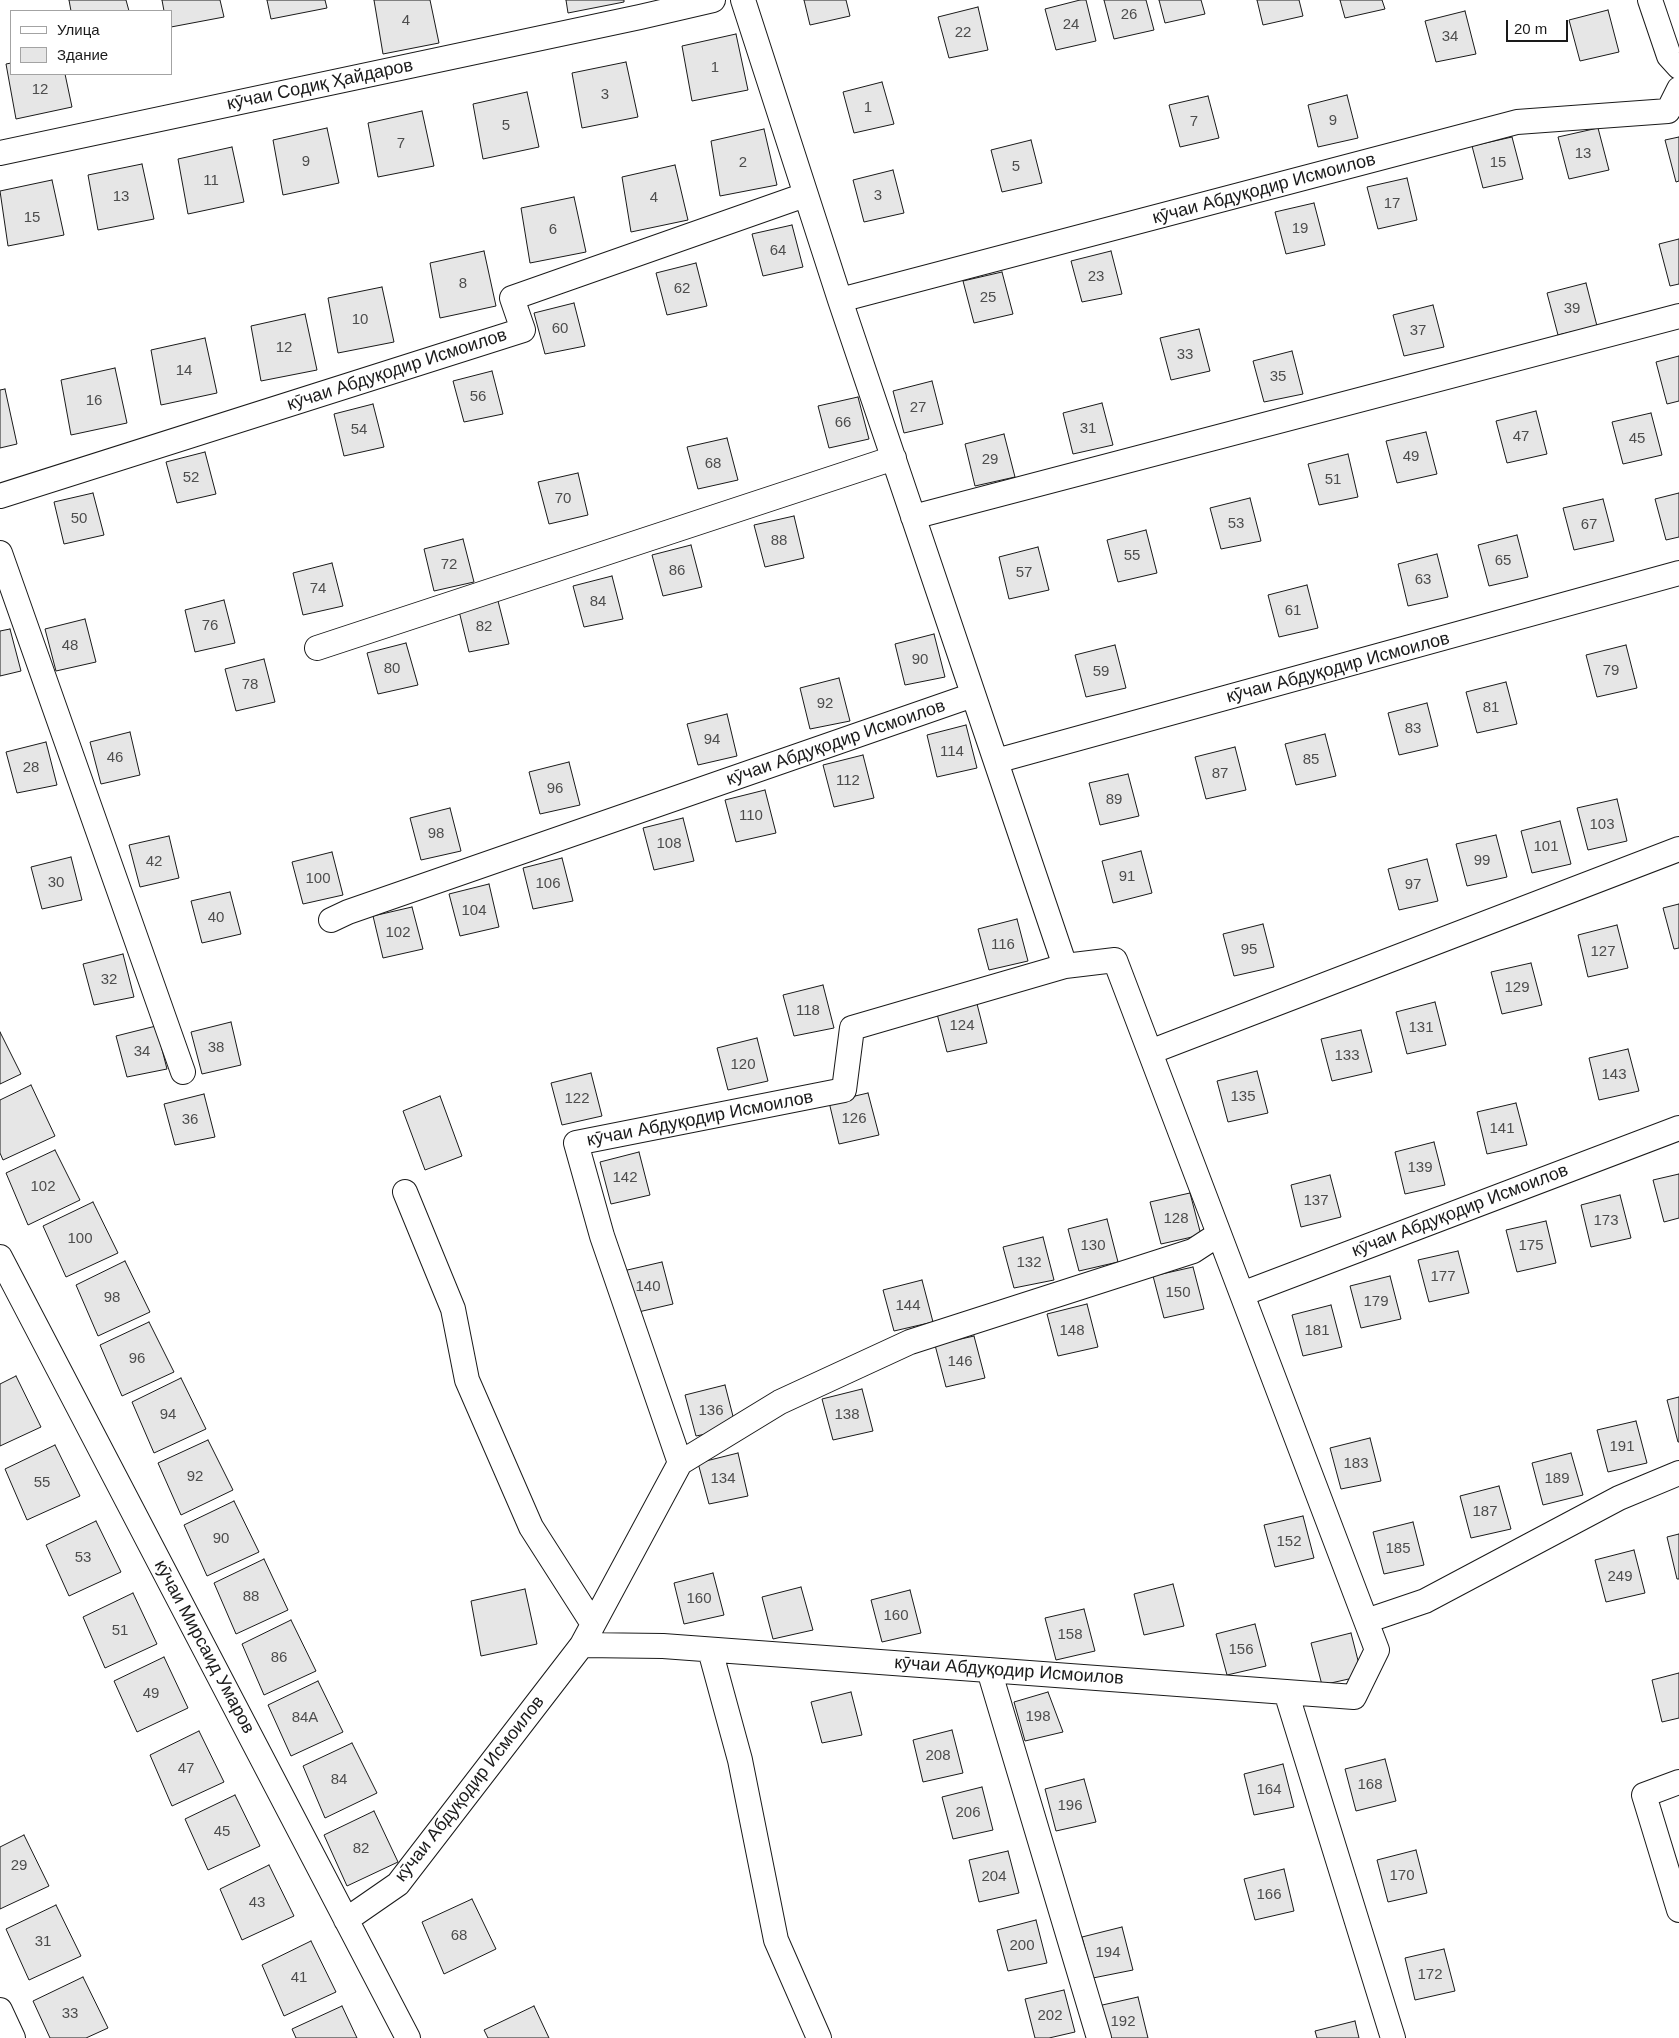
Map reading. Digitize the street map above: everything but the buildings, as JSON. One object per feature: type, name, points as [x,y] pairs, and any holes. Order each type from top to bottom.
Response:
[{"type":"street","points":[[640,9],[713,0]]},
{"type":"street","points":[[742,0],[840,300],[1065,966]]},
{"type":"street","points":[[1650,0],[1669,56],[1679,67]]},
{"type":"street","name":"кӯчаи Содиқ Ҳайдаров","points":[[0,154],[640,9]]},
{"type":"street","name":"кӯчаи Абдуқодир Исмоилов","points":[[840,300],[1516,122],[1668,111],[1679,90]]},
{"type":"street","name":"кӯчаи Абдуқодир Исмоилов","points":[[0,496],[523,330],[512,298],[805,195]]},
{"type":"street","points":[[913,517],[1679,316]]},
{"type":"street","points":[[317,648],[894,458]]},
{"type":"street","points":[[0,553],[182,1072]]},
{"type":"street","name":"кӯчаи Абдуқодир Исмоилов","points":[[996,761],[1679,573]]},
{"type":"street","name":"кӯчаи Абдуқодир Исмоилов","points":[[331,920],[348,912],[973,695]]},
{"type":"street","points":[[1150,1052],[1679,849]]},
{"type":"street","name":"кӯчаи Абдуқодир Исмоилов","points":[[587,1634],[663,1646],[710,1650],[1354,1697],[1377,1650],[1115,960],[1065,966],[852,1028],[844,1090],[576,1143],[602,1236],[680,1463]]},
{"type":"street","name":"кӯчаи Абдуқодир Исмоилов","points":[[1242,1294],[1679,1128]]},
{"type":"street","points":[[405,1192],[453,1309],[468,1380],[531,1527],[587,1634]]},
{"type":"street","name":"кӯчаи Абдуқодир Исмоилов","points":[[346,1920],[398,1884],[587,1634],[680,1463],[780,1402],[910,1342],[1193,1251],[1219,1234]]},
{"type":"street","name":"кӯчаи Мирсаид Умаров","points":[[0,1257],[408,2038]]},
{"type":"street","points":[[1366,1621],[1425,1601],[1619,1498],[1679,1473]]},
{"type":"street","points":[[710,1650],[740,1760],[776,1940],[819,2038]]},
{"type":"street","points":[[988,1670],[1098,2038]]},
{"type":"street","points":[[1286,1692],[1393,2038]]},
{"type":"street","points":[[1679,1782],[1644,1795],[1679,1910]]},
{"type":"street","points":[[0,2010],[13,2038]]}]
